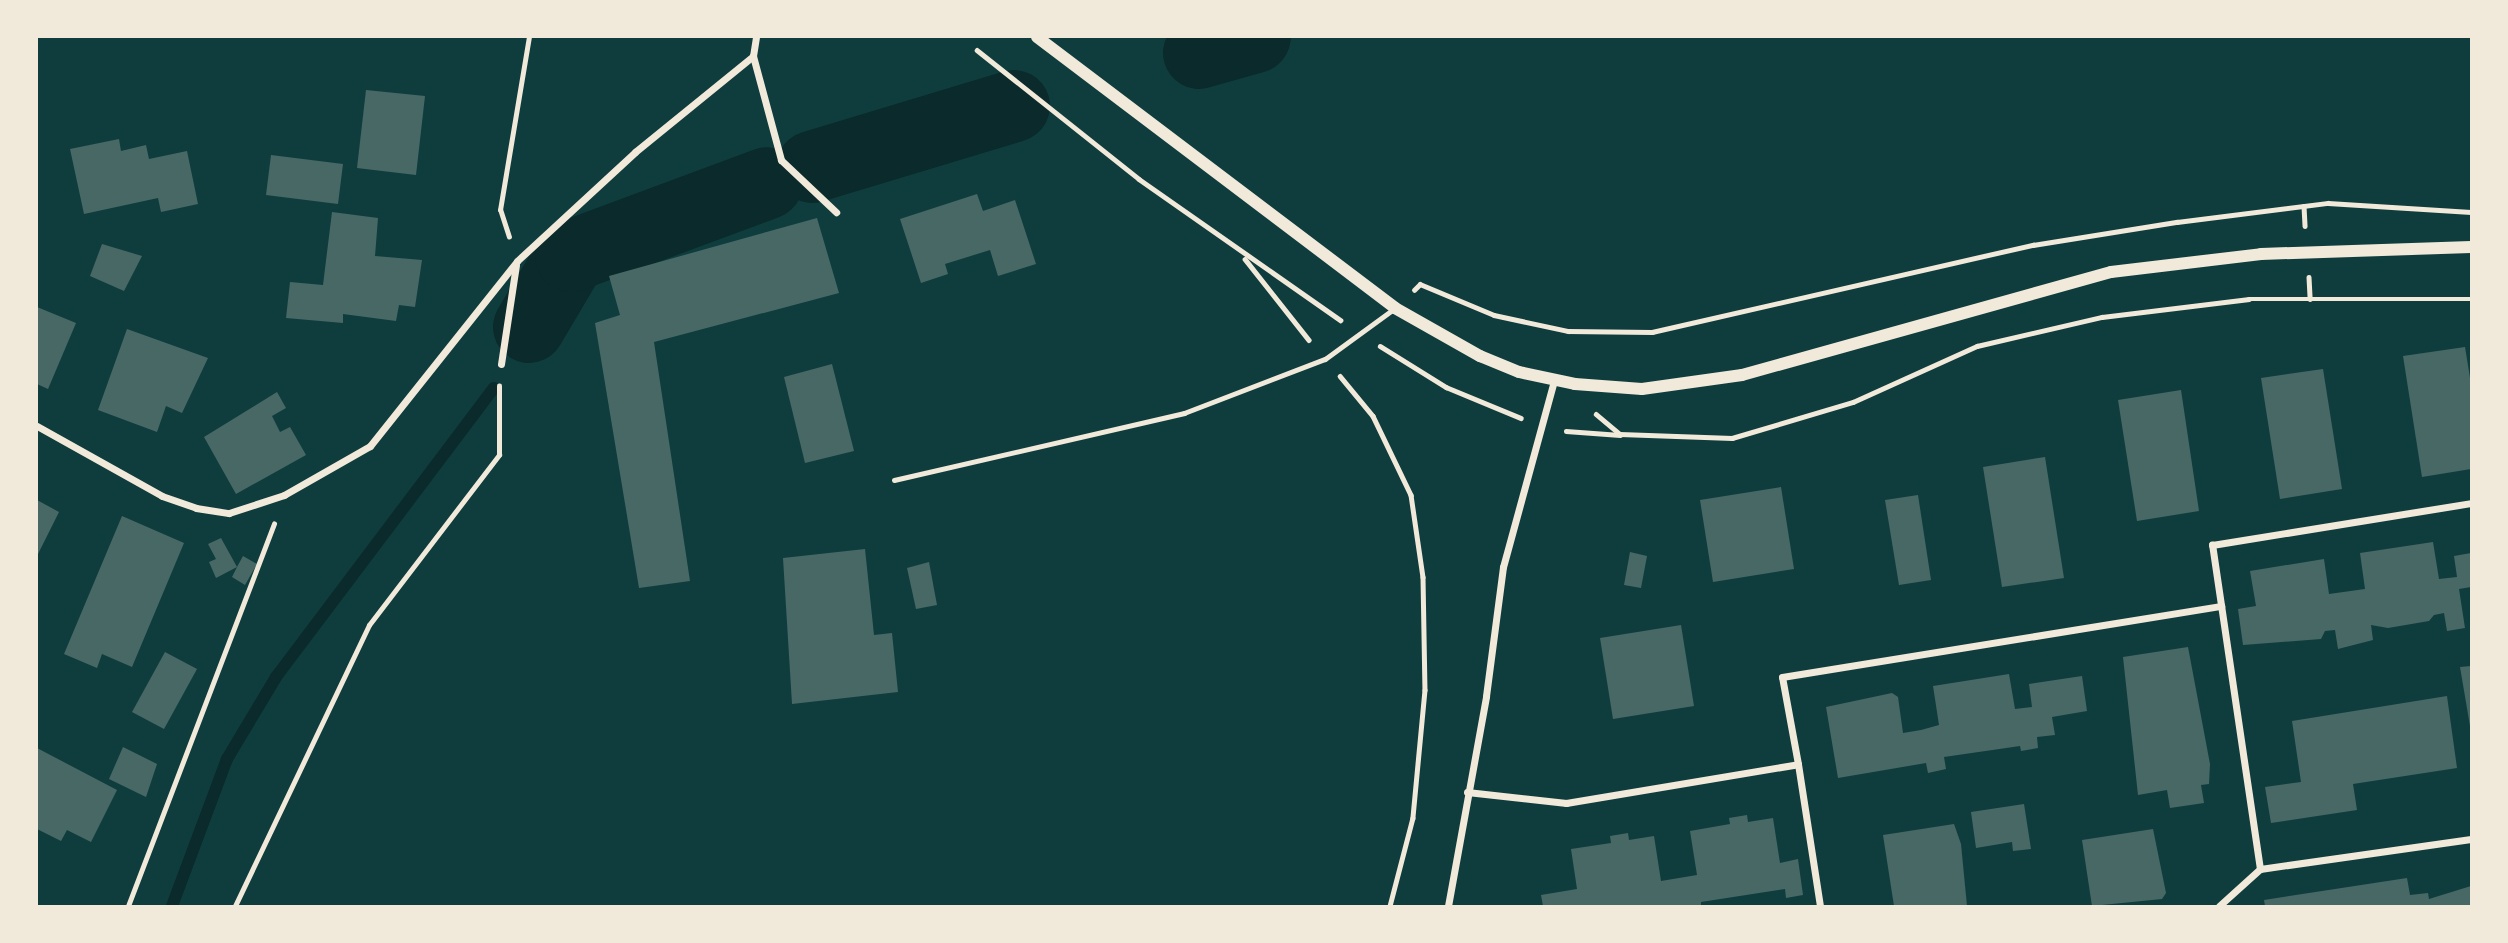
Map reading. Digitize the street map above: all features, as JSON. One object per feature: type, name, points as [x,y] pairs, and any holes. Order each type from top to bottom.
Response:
[{"type":"street","points":[[756,37],[752,56],[780,160],[836,212]]},
{"type":"street","points":[[1037,37],[1395,308],[1480,356],[1554,381],[1642,389],[1742,375],[2009,297],[2165,264],[2350,249],[2471,247]]},
{"type":"street","points":[[37,426],[162,496],[196,508],[229,513],[284,495],[370,446],[517,261],[635,152],[752,56]]},
{"type":"street","points":[[501,364],[517,261]]},
{"type":"street","points":[[1448,906],[1457,874],[1467,792],[1486,696],[1503,566],[1554,381]]},
{"type":"street","points":[[2260,869],[2212,545],[2471,503]]},
{"type":"street","points":[[1820,906],[1782,677],[2221,606]]},
{"type":"street","points":[[1467,792],[1566,803],[1798,764]]},
{"type":"street","points":[[2219,906],[2260,869],[2471,839]]},
{"type":"street","points":[[2230,895],[2232,906]]},
{"type":"lane","points":[[894,480],[1184,413],[1325,359],[1395,308]]},
{"type":"path","points":[[517,261],[500,209],[529,37]]},
{"type":"path","points":[[977,50],[1139,179]]},
{"type":"path","points":[[1395,308],[1420,284],[1506,318],[1568,331],[1652,332],[2034,245],[2177,222],[2328,204],[2471,212]]},
{"type":"path","points":[[1240,253],[1373,416],[1411,495],[1423,577],[1425,690],[1413,818],[1390,906]]},
{"type":"path","points":[[1592,411],[1620,434],[1732,438],[1853,402],[1977,346],[2102,317],[2249,299],[2471,299]]},
{"type":"path","points":[[235,906],[369,625],[499,455],[498,415]]},
{"type":"path","points":[[128,906],[232,643],[284,495]]},
{"type":"building","points":[[366,90],[425,96],[416,175],[357,168]]},
{"type":"building","points":[[119,139],[121,151],[146,145],[149,159],[187,151],[198,204],[161,212],[158,198],[84,214],[70,149]]},
{"type":"building","points":[[271,155],[343,164],[338,204],[266,195]]},
{"type":"building","points":[[977,194],[983,211],[1015,200],[1036,264],[998,276],[990,250],[945,264],[948,274],[921,283],[900,219]]},
{"type":"building","points":[[332,212],[378,218],[375,256],[422,260],[415,307],[399,305],[396,321],[343,314],[343,323],[286,318],[290,282],[323,285]]},
{"type":"building","points":[[817,218],[839,293],[654,342],[690,581],[639,588],[595,323],[620,315],[609,276]]},
{"type":"building","points":[[102,244],[142,256],[124,291],[90,276]]},
{"type":"building","points":[[37,307],[76,323],[48,389],[37,384]]},
{"type":"building","points":[[127,329],[208,358],[182,413],[166,406],[157,432],[98,410]]},
{"type":"building","points":[[2465,347],[2471,384],[2471,469],[2422,477],[2403,356]]},
{"type":"building","points":[[832,364],[854,451],[805,463],[784,377]]},
{"type":"building","points":[[2323,369],[2342,489],[2280,499],[2261,378]]},
{"type":"building","points":[[2181,390],[2199,511],[2137,521],[2118,400]]},
{"type":"building","points":[[277,392],[286,408],[272,416],[280,432],[290,427],[306,455],[236,494],[204,437]]},
{"type":"building","points":[[2045,457],[2064,578],[2002,587],[1983,467]]},
{"type":"building","points":[[1781,487],[1794,569],[1713,582],[1700,500]]},
{"type":"building","points":[[1918,495],[1931,580],[1899,585],[1885,500]]},
{"type":"building","points":[[37,500],[59,512],[37,556]]},
{"type":"building","points":[[122,516],[184,543],[132,667],[102,654],[97,668],[64,654]]},
{"type":"building","points":[[221,538],[237,567],[216,578],[209,562],[216,559],[208,544]]},
{"type":"building","points":[[2433,542],[2439,579],[2457,577],[2454,556],[2471,553],[2471,587],[2459,589],[2465,628],[2447,631],[2444,613],[2434,615],[2429,621],[2388,628],[2371,625],[2373,640],[2338,649],[2335,630],[2325,631],[2321,639],[2243,645],[2238,609],[2256,606],[2250,571],[2324,559],[2329,594],[2365,589],[2360,553]]},
{"type":"building","points":[[865,549],[874,635],[892,633],[898,692],[792,704],[783,558]]},
{"type":"building","points":[[1630,552],[1647,556],[1641,588],[1624,585]]},
{"type":"building","points":[[243,556],[257,564],[245,585],[232,577]]},
{"type":"building","points":[[929,562],[937,605],[916,609],[907,568]]},
{"type":"building","points":[[1681,625],[1694,706],[1613,719],[1600,638]]},
{"type":"building","points":[[2188,647],[2210,764],[2209,784],[2201,785],[2204,803],[2170,808],[2167,790],[2138,795],[2123,657]]},
{"type":"building","points":[[165,652],[197,669],[164,729],[132,712]]},
{"type":"building","points":[[2471,666],[2471,726],[2470,726],[2460,667]]},
{"type":"building","points":[[2009,674],[2015,709],[2032,707],[2029,684],[2082,676],[2087,711],[2052,717],[2055,735],[2037,737],[2038,748],[2021,751],[2020,746],[1944,757],[1946,769],[1928,773],[1926,763],[1838,778],[1826,707],[1892,693],[1898,697],[1903,733],[1921,730],[1939,725],[1933,686]]},
{"type":"building","points":[[2447,696],[2457,768],[2353,784],[2357,810],[2271,823],[2265,787],[2301,782],[2292,721]]},
{"type":"building","points":[[123,747],[157,764],[146,797],[109,779]]},
{"type":"building","points":[[37,748],[117,790],[91,842],[67,830],[61,841],[37,829]]},
{"type":"building","points":[[2024,804],[2031,849],[2013,851],[2012,842],[1976,848],[1971,812]]},
{"type":"building","points":[[1747,815],[1748,822],[1773,818],[1780,863],[1798,859],[1803,895],[1786,898],[1785,889],[1701,902],[1701,906],[1543,906],[1541,895],[1577,889],[1571,849],[1611,843],[1610,836],[1628,833],[1629,840],[1654,836],[1661,881],[1697,875],[1690,831],[1730,824],[1729,818]]},
{"type":"building","points":[[1954,824],[1961,844],[1967,906],[1894,906],[1883,835]]},
{"type":"building","points":[[2153,829],[2166,893],[2162,899],[2092,906],[2082,840]]},
{"type":"building","points":[[2407,878],[2410,895],[2428,893],[2429,899],[2471,886],[2471,906],[2265,906],[2264,900]]},
{"type":"waterway","points":[[1199,53],[1255,37]]},
{"type":"waterway","points":[[812,167],[1014,106]]},
{"type":"waterway","points":[[529,327],[571,256],[767,183]]},
{"type":"waterway","points":[[172,906],[227,759],[276,677],[494,388]]}]
